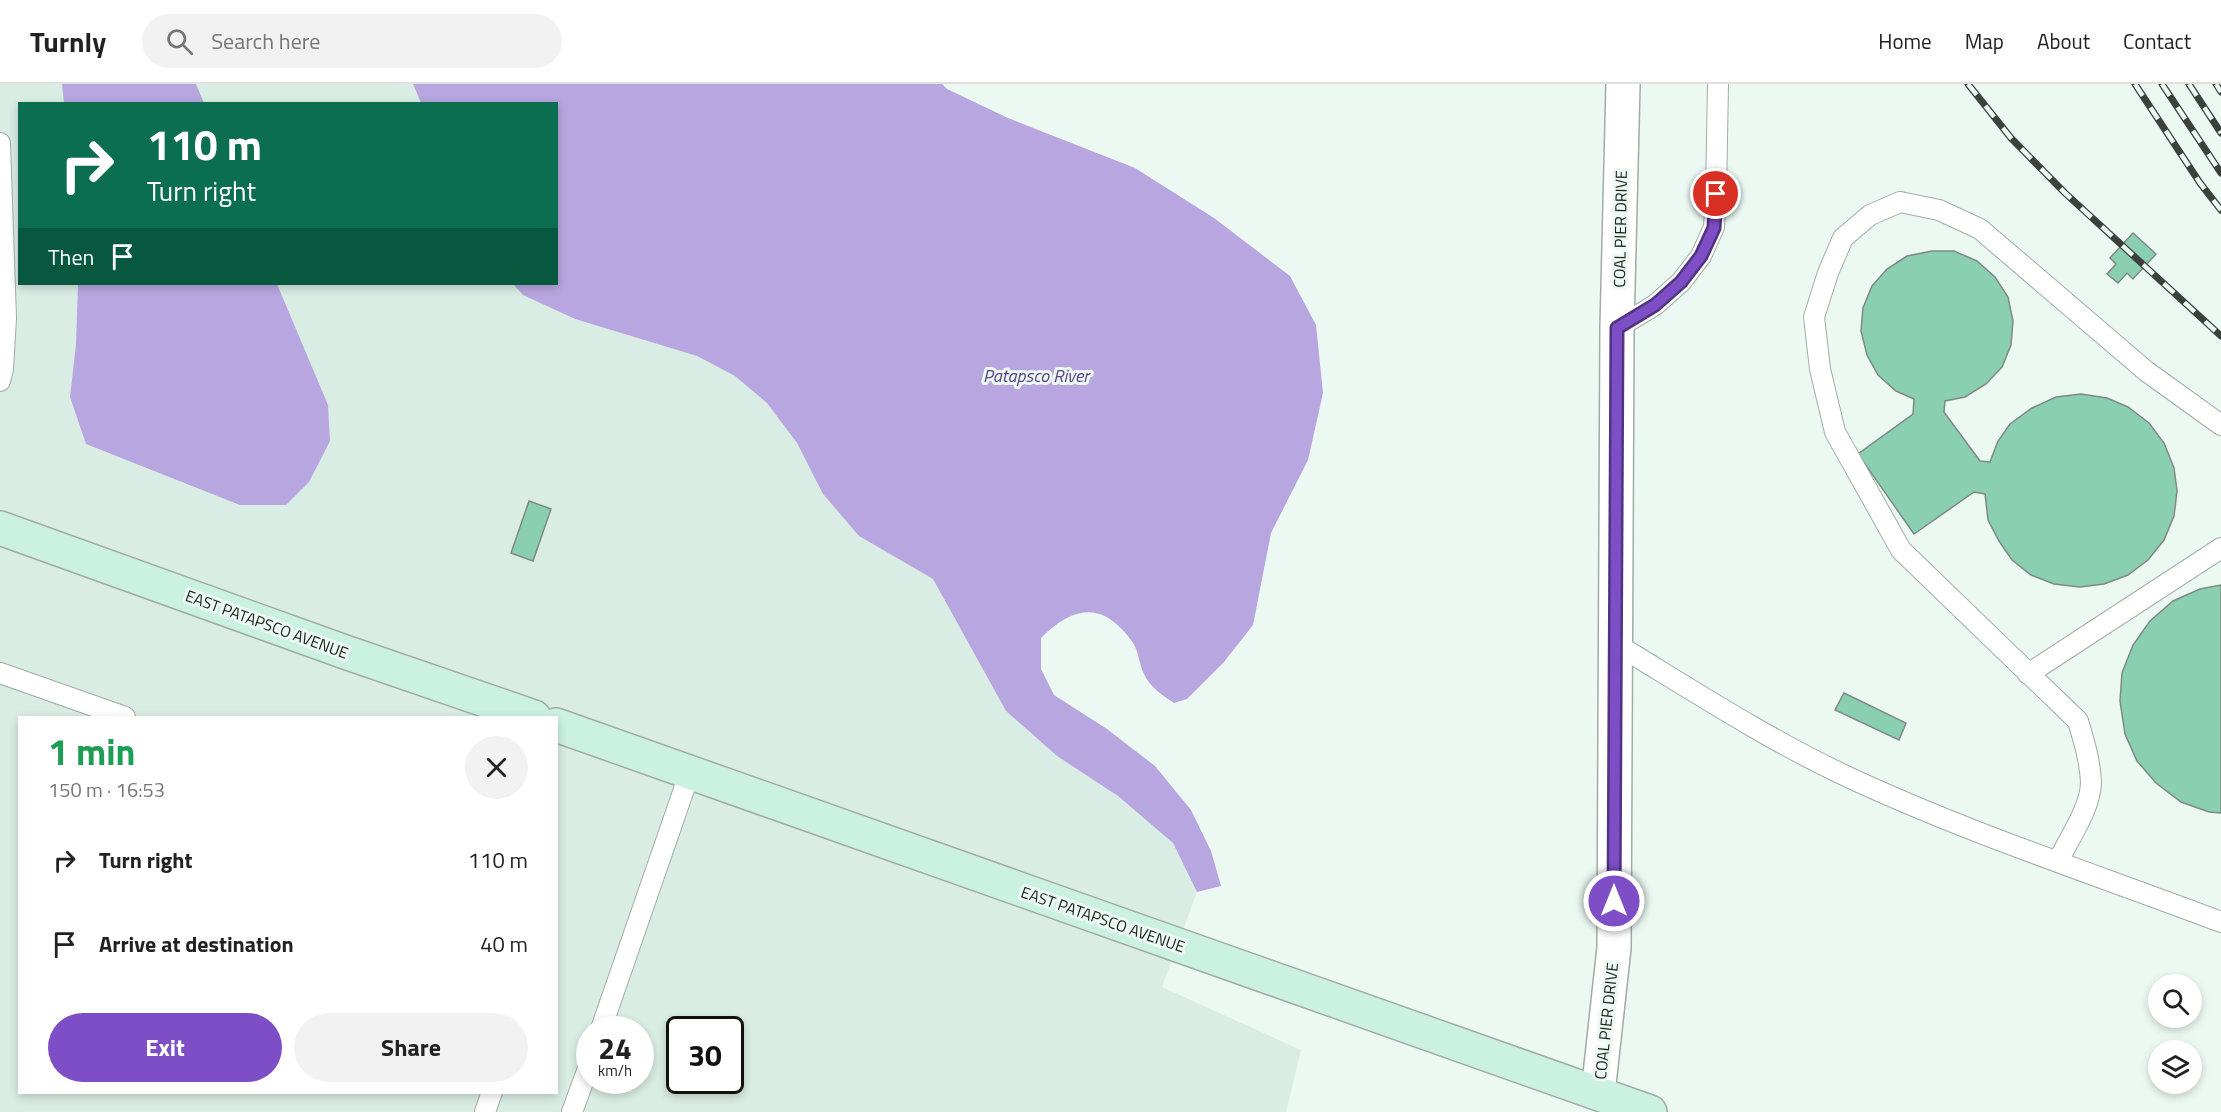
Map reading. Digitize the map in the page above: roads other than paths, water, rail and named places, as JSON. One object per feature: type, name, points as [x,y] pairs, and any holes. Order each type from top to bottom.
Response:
[{"type":"street","name":"COAL PIER DRIVE","points":[[1598,1094],[1614,948],[1617,328],[1623,84]]},
{"type":"street","name":"EAST PATAPSCO AVENUE","points":[[0,528],[531,716]]},
{"type":"street","name":"EAST PATAPSCO AVENUE","points":[[558,726],[1650,1112]]},
{"type":"lane","points":[[1617,328],[1655,305],[1681,282],[1701,256],[1714,228],[1718,84]]},
{"type":"lane","points":[[0,143],[6,318],[3,369],[0,381]]},
{"type":"lane","points":[[2058,861],[2082,814],[2091,784],[2086,747],[2078,721],[1901,550],[1835,432],[1820,369],[1814,317],[1828,273],[1843,238],[1870,215],[1900,202],[1939,210],[1980,229],[2146,371],[2221,425]]},
{"type":"lane","points":[[2028,674],[2221,548]]},
{"type":"lane","points":[[1616,644],[1740,720],[1847,777],[1951,820],[2221,922]]},
{"type":"lane","points":[[0,673],[122,716]]},
{"type":"lane","points":[[606,1016],[690,772]]},
{"type":"lane","points":[[485,1112],[491,1094]]},
{"type":"lane","points":[[572,1112],[579,1094]]},
{"type":"water","points":[[62,84],[196,84],[204,102],[64,102]]},
{"type":"water","name":"Patapsco River","points":[[413,84],[942,84],[947,89],[1008,118],[1135,168],[1214,218],[1290,276],[1316,325],[1323,393],[1308,460],[1271,533],[1253,625],[1224,662],[1187,699],[1174,703],[1147,679],[1133,643],[1122,629],[1100,614],[1088,612],[1077,614],[1053,627],[1041,638],[1041,669],[1054,695],[1107,729],[1155,766],[1191,810],[1211,851],[1221,886],[1197,892],[1173,843],[1118,796],[1057,756],[1006,711],[933,579],[859,536],[823,494],[797,443],[767,403],[735,376],[697,356],[575,319],[523,295],[514,285],[558,285],[558,102],[421,102]]},
{"type":"water","points":[[78,285],[277,285],[328,405],[330,441],[309,482],[286,505],[240,505],[86,444],[70,397],[76,344]]},
{"type":"railway","points":[[1968,84],[2011,138],[2065,193],[2221,336]]},
{"type":"railway","points":[[2135,84],[2200,183],[2221,210]]},
{"type":"railway","points":[[2162,84],[2221,173]]},
{"type":"railway","points":[[2189,84],[2221,133]]},
{"type":"railway","points":[[2216,84],[2221,92]]}]
